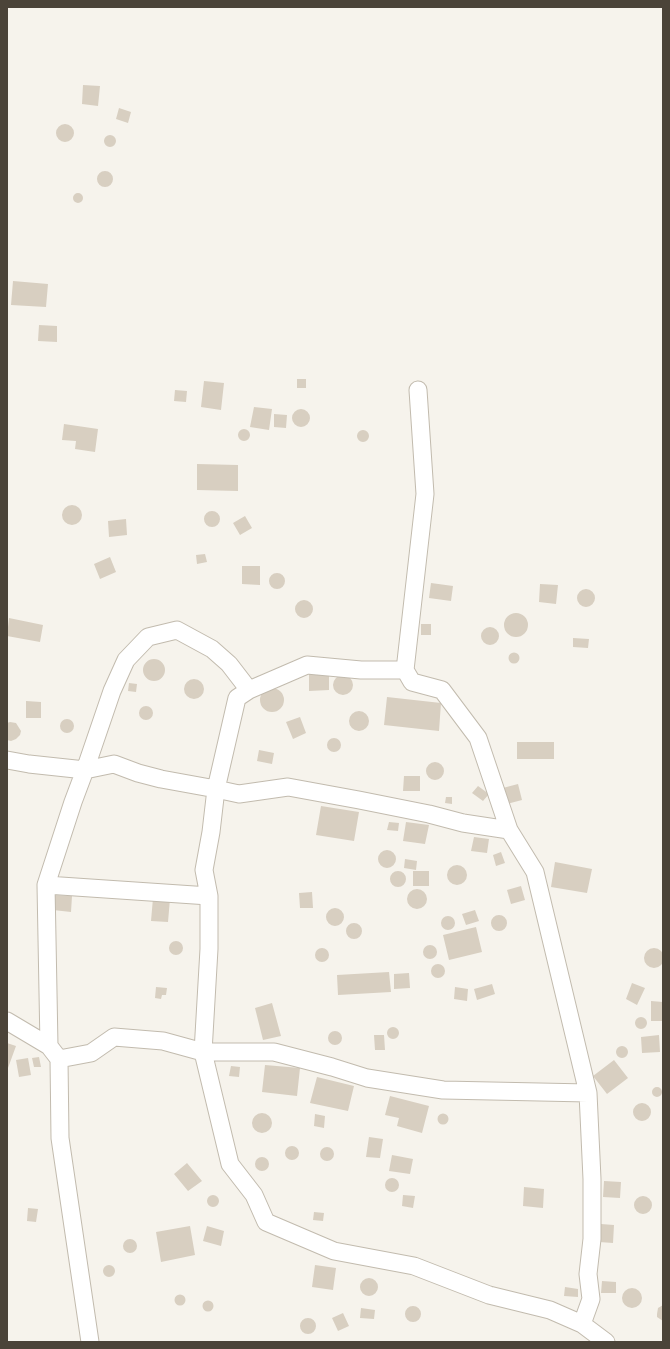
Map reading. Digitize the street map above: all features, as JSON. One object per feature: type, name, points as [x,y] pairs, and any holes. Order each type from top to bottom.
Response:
[{"type":"street","points":[[418,390],[425,494],[405,670],[412,682],[442,690],[478,738],[509,830],[534,872],[588,1093],[592,1180],[592,1239],[588,1274],[591,1300],[582,1324]]},
{"type":"street","points":[[90,1342],[60,1138],[54,1053],[46,885],[112,691],[126,660],[148,637],[177,630],[212,650],[229,664],[249,690]]},
{"type":"street","points":[[405,670],[360,670],[307,665],[249,690],[237,698],[216,789],[211,832],[204,870],[209,896],[209,948],[203,1052],[230,1164],[254,1195],[266,1222],[334,1251],[414,1266],[489,1295],[550,1310],[582,1324],[606,1342]]},
{"type":"street","points":[[7,760],[85,770],[114,764],[138,774],[239,794],[288,787],[367,801],[463,823],[509,830]]},
{"type":"street","points":[[46,885],[209,896]]},
{"type":"street","points":[[7,1021],[54,1053],[91,1053],[114,1037],[163,1041],[203,1052],[274,1052],[367,1078],[443,1090],[588,1093]]},
{"type":"building","points":[[83,85],[100,86],[98,106],[82,104]]},
{"type":"building","points":[[119,108],[131,112],[128,123],[116,119]]},
{"type":"building","points":[[61,124],[69,124],[74,129],[72,140],[69,142],[61,142],[56,137],[56,129]]},
{"type":"building","points":[[108,135],[112,135],[116,141],[112,147],[108,147],[104,143],[104,139]]},
{"type":"building","points":[[102,171],[108,171],[113,176],[111,185],[108,187],[102,187],[97,182],[97,176]]},
{"type":"building","points":[[78,193],[83,198],[78,203],[73,198]]},
{"type":"building","points":[[13,281],[48,284],[46,307],[11,305]]},
{"type":"building","points":[[39,325],[57,326],[57,342],[38,341]]},
{"type":"building","points":[[297,379],[306,379],[306,388],[297,388]]},
{"type":"building","points":[[204,381],[224,383],[221,410],[201,407]]},
{"type":"building","points":[[175,390],[187,391],[186,402],[174,401]]},
{"type":"building","points":[[254,407],[272,409],[269,430],[250,427]]},
{"type":"building","points":[[301,409],[307,412],[310,418],[307,424],[301,427],[295,424],[292,418],[295,412]]},
{"type":"building","points":[[274,414],[287,415],[286,428],[274,427]]},
{"type":"building","points":[[64,424],[98,429],[95,452],[75,449],[76,441],[62,440]]},
{"type":"building","points":[[246,429],[249,430],[249,440],[242,441],[239,440],[238,433],[239,430]]},
{"type":"building","points":[[365,430],[368,431],[368,441],[361,442],[358,441],[357,434],[358,431]]},
{"type":"building","points":[[197,464],[238,465],[238,491],[197,490]]},
{"type":"building","points":[[68,505],[76,505],[82,511],[82,519],[76,525],[68,525],[62,519],[62,511]]},
{"type":"building","points":[[209,511],[215,511],[220,516],[218,525],[215,527],[209,527],[204,522],[204,516]]},
{"type":"building","points":[[245,516],[252,528],[240,535],[233,523]]},
{"type":"building","points":[[126,519],[127,535],[109,537],[108,521]]},
{"type":"building","points":[[205,554],[207,562],[197,564],[196,555]]},
{"type":"building","points":[[110,557],[116,572],[100,579],[94,564]]},
{"type":"building","points":[[242,566],[260,566],[260,585],[242,584]]},
{"type":"building","points":[[274,573],[280,573],[285,578],[283,587],[280,589],[274,589],[269,584],[269,578]]},
{"type":"building","points":[[431,583],[453,586],[451,601],[429,598]]},
{"type":"building","points":[[540,584],[558,585],[556,604],[539,602]]},
{"type":"building","points":[[586,589],[592,592],[595,598],[592,604],[586,607],[580,604],[577,598],[580,592]]},
{"type":"building","points":[[304,600],[310,603],[313,609],[310,615],[304,618],[298,615],[295,609],[298,603]]},
{"type":"building","points":[[516,613],[524,617],[528,625],[524,633],[516,637],[508,633],[504,625],[508,617]]},
{"type":"building","points":[[9,618],[43,625],[40,642],[7,636]]},
{"type":"building","points":[[421,624],[431,624],[431,635],[421,635]]},
{"type":"building","points":[[490,627],[496,630],[499,636],[496,642],[490,645],[484,642],[481,636],[484,630]]},
{"type":"building","points":[[573,638],[589,639],[588,648],[573,647]]},
{"type":"building","points":[[514,652],[518,654],[520,658],[518,662],[514,664],[510,662],[508,658],[510,654]]},
{"type":"building","points":[[154,659],[162,662],[165,670],[162,678],[154,681],[146,678],[143,670],[146,662]]},
{"type":"building","points":[[309,669],[329,669],[329,690],[309,691]]},
{"type":"building","points":[[343,675],[350,678],[353,685],[350,692],[343,695],[336,692],[333,685],[336,678]]},
{"type":"building","points":[[190,679],[198,679],[204,685],[204,693],[198,699],[190,699],[184,693],[184,685]]},
{"type":"building","points":[[129,683],[137,684],[136,692],[128,691]]},
{"type":"building","points":[[272,688],[281,691],[284,700],[281,709],[272,712],[263,709],[260,700],[263,691]]},
{"type":"building","points":[[387,697],[441,703],[439,731],[384,725]]},
{"type":"building","points":[[26,701],[41,702],[41,718],[26,718]]},
{"type":"building","points":[[146,706],[151,708],[153,713],[151,718],[146,720],[141,718],[139,713],[141,708]]},
{"type":"building","points":[[359,711],[366,714],[369,721],[366,728],[359,731],[352,728],[349,721],[352,714]]},
{"type":"building","points":[[300,717],[306,733],[293,739],[286,722]]},
{"type":"building","points":[[67,719],[72,721],[74,726],[72,731],[67,733],[62,731],[60,726],[62,721]]},
{"type":"building","points":[[7,723],[16,723],[21,731],[20,735],[16,739],[11,741],[7,740]]},
{"type":"building","points":[[334,738],[339,740],[341,745],[339,750],[334,752],[329,750],[327,745],[329,740]]},
{"type":"building","points":[[517,742],[554,742],[554,759],[517,759]]},
{"type":"building","points":[[259,750],[274,753],[272,764],[257,761]]},
{"type":"building","points":[[435,762],[441,765],[444,771],[441,777],[435,780],[429,777],[426,771],[429,765]]},
{"type":"building","points":[[404,776],[420,776],[420,791],[403,791]]},
{"type":"building","points":[[518,784],[522,800],[503,805],[499,789]]},
{"type":"building","points":[[478,786],[489,794],[483,801],[472,793]]},
{"type":"building","points":[[446,797],[452,797],[452,804],[445,803]]},
{"type":"building","points":[[321,806],[359,812],[354,841],[316,835]]},
{"type":"building","points":[[389,822],[399,823],[398,831],[387,830]]},
{"type":"building","points":[[406,822],[429,825],[425,844],[403,841]]},
{"type":"building","points":[[474,837],[489,839],[487,853],[471,851]]},
{"type":"building","points":[[387,850],[393,853],[396,859],[393,865],[387,868],[381,865],[378,859],[381,853]]},
{"type":"building","points":[[501,852],[505,863],[496,866],[493,855]]},
{"type":"building","points":[[405,859],[417,861],[416,870],[404,868]]},
{"type":"building","points":[[555,862],[592,869],[587,893],[551,887]]},
{"type":"building","points":[[457,865],[464,868],[467,875],[464,882],[457,885],[450,882],[447,875],[450,868]]},
{"type":"building","points":[[395,871],[401,871],[406,876],[404,885],[401,887],[395,887],[390,882],[390,876]]},
{"type":"building","points":[[413,871],[429,871],[429,886],[413,886]]},
{"type":"building","points":[[521,886],[525,900],[511,904],[507,890]]},
{"type":"building","points":[[417,889],[424,892],[427,899],[424,906],[417,909],[410,906],[407,899],[410,892]]},
{"type":"building","points":[[312,892],[313,908],[300,908],[299,893]]},
{"type":"building","points":[[54,895],[72,896],[71,912],[53,910]]},
{"type":"building","points":[[153,898],[170,899],[168,922],[151,921]]},
{"type":"building","points":[[335,908],[341,911],[344,917],[341,923],[335,926],[329,923],[326,917],[329,911]]},
{"type":"building","points":[[475,910],[479,921],[466,925],[462,914]]},
{"type":"building","points":[[499,915],[506,920],[507,923],[502,930],[499,931],[492,926],[491,923],[496,916]]},
{"type":"building","points":[[448,916],[453,918],[455,923],[453,928],[448,930],[443,928],[441,923],[443,918]]},
{"type":"building","points":[[351,923],[357,923],[362,928],[360,937],[357,939],[351,939],[346,934],[346,928]]},
{"type":"building","points":[[476,927],[482,952],[449,960],[443,935]]},
{"type":"building","points":[[176,941],[181,943],[183,948],[181,953],[176,955],[171,953],[169,948],[171,943]]},
{"type":"building","points":[[430,945],[435,947],[437,952],[435,957],[430,959],[425,957],[423,952],[425,947]]},
{"type":"building","points":[[319,948],[325,948],[329,952],[329,958],[325,962],[319,962],[315,958],[315,952]]},
{"type":"building","points":[[654,948],[661,951],[664,958],[661,965],[654,968],[647,965],[644,958],[647,951]]},
{"type":"building","points":[[435,964],[441,964],[445,968],[445,974],[441,978],[435,978],[431,974],[431,968]]},
{"type":"building","points":[[389,972],[391,992],[338,995],[337,975]]},
{"type":"building","points":[[409,973],[410,988],[394,989],[394,974]]},
{"type":"building","points":[[632,983],[645,988],[637,1005],[626,999]]},
{"type":"building","points":[[492,984],[495,994],[477,1000],[474,989]]},
{"type":"building","points":[[156,987],[167,988],[166,995],[162,995],[161,999],[155,998]]},
{"type":"building","points":[[455,987],[468,989],[467,1001],[454,999]]},
{"type":"building","points":[[651,1001],[663,1002],[663,1021],[651,1021]]},
{"type":"building","points":[[272,1003],[281,1036],[263,1040],[255,1008]]},
{"type":"building","points":[[643,1017],[646,1018],[646,1028],[639,1029],[636,1028],[635,1021],[636,1018]]},
{"type":"building","points":[[395,1027],[398,1028],[398,1038],[391,1039],[388,1038],[387,1031],[388,1028]]},
{"type":"building","points":[[335,1031],[340,1033],[342,1038],[340,1043],[335,1045],[330,1043],[328,1038],[330,1033]]},
{"type":"building","points":[[374,1035],[384,1035],[385,1050],[375,1050]]},
{"type":"building","points":[[659,1035],[660,1052],[642,1053],[641,1037]]},
{"type":"building","points":[[7,1043],[16,1046],[8,1068],[7,1068]]},
{"type":"building","points":[[624,1046],[627,1047],[627,1057],[620,1058],[617,1057],[616,1050],[617,1047]]},
{"type":"building","points":[[39,1057],[41,1067],[34,1067],[32,1058]]},
{"type":"building","points":[[28,1058],[31,1075],[19,1077],[16,1060]]},
{"type":"building","points":[[614,1060],[628,1078],[607,1094],[593,1076]]},
{"type":"building","points":[[265,1065],[300,1068],[297,1096],[262,1092]]},
{"type":"building","points":[[231,1066],[240,1067],[239,1077],[229,1076]]},
{"type":"building","points":[[317,1077],[354,1086],[348,1111],[310,1103]]},
{"type":"building","points":[[655,1087],[659,1087],[661,1088],[661,1096],[655,1097],[652,1094],[652,1090]]},
{"type":"building","points":[[390,1096],[429,1106],[422,1133],[397,1126],[399,1118],[385,1115]]},
{"type":"building","points":[[642,1103],[646,1104],[650,1108],[650,1116],[646,1120],[642,1121],[638,1120],[634,1116],[633,1112],[634,1108],[638,1104]]},
{"type":"building","points":[[262,1113],[269,1116],[272,1123],[269,1130],[262,1133],[255,1130],[252,1123],[255,1116]]},
{"type":"building","points":[[443,1113],[447,1115],[449,1119],[447,1123],[443,1125],[439,1123],[437,1119],[439,1115]]},
{"type":"building","points":[[315,1114],[325,1116],[324,1128],[314,1126]]},
{"type":"building","points":[[369,1137],[383,1139],[380,1158],[366,1157]]},
{"type":"building","points":[[289,1146],[295,1146],[299,1150],[299,1156],[295,1160],[289,1160],[285,1156],[285,1150]]},
{"type":"building","points":[[327,1147],[332,1149],[334,1154],[332,1159],[327,1161],[322,1159],[320,1154],[322,1149]]},
{"type":"building","points":[[392,1155],[413,1159],[410,1174],[389,1171]]},
{"type":"building","points":[[262,1157],[267,1159],[269,1164],[267,1169],[262,1171],[257,1169],[255,1164],[257,1159]]},
{"type":"building","points":[[187,1163],[202,1181],[188,1191],[174,1174]]},
{"type":"building","points":[[389,1178],[395,1178],[399,1182],[399,1188],[395,1192],[389,1192],[385,1188],[385,1182]]},
{"type":"building","points":[[604,1181],[621,1182],[620,1198],[603,1197]]},
{"type":"building","points":[[524,1187],[544,1189],[543,1208],[523,1206]]},
{"type":"building","points":[[215,1195],[218,1196],[218,1206],[211,1207],[208,1206],[207,1199],[208,1196]]},
{"type":"building","points":[[403,1195],[415,1196],[413,1208],[402,1206]]},
{"type":"building","points":[[639,1196],[647,1196],[652,1201],[650,1212],[647,1214],[639,1214],[634,1209],[634,1201]]},
{"type":"building","points":[[28,1208],[38,1209],[36,1222],[27,1221]]},
{"type":"building","points":[[314,1212],[324,1213],[323,1221],[313,1220]]},
{"type":"building","points":[[601,1224],[614,1225],[613,1243],[599,1242]]},
{"type":"building","points":[[190,1226],[195,1255],[161,1262],[156,1232]]},
{"type":"building","points":[[207,1226],[224,1231],[221,1246],[203,1241]]},
{"type":"building","points":[[130,1239],[135,1241],[137,1246],[135,1251],[130,1253],[125,1251],[123,1246],[125,1241]]},
{"type":"building","points":[[111,1265],[114,1266],[114,1276],[107,1277],[104,1276],[103,1269],[104,1266]]},
{"type":"building","points":[[315,1265],[336,1268],[333,1290],[312,1287]]},
{"type":"building","points":[[369,1278],[375,1281],[378,1287],[375,1293],[369,1296],[363,1293],[360,1287],[363,1281]]},
{"type":"building","points":[[602,1281],[616,1282],[616,1293],[601,1293]]},
{"type":"building","points":[[565,1287],[578,1289],[578,1297],[564,1296]]},
{"type":"building","points":[[632,1288],[639,1291],[642,1298],[639,1305],[632,1308],[625,1305],[622,1298],[625,1291]]},
{"type":"building","points":[[178,1295],[182,1295],[184,1296],[184,1304],[178,1305],[175,1302],[175,1298]]},
{"type":"building","points":[[206,1301],[210,1301],[212,1302],[212,1310],[206,1311],[203,1308],[203,1304]]},
{"type":"building","points":[[663,1305],[663,1321],[657,1317],[657,1314],[658,1308]]},
{"type":"building","points":[[413,1306],[419,1308],[421,1314],[419,1320],[413,1322],[407,1320],[405,1314],[407,1308]]},
{"type":"building","points":[[361,1308],[375,1310],[374,1319],[360,1318]]},
{"type":"building","points":[[343,1313],[349,1326],[338,1331],[332,1318]]},
{"type":"building","points":[[305,1318],[311,1318],[316,1323],[314,1332],[311,1334],[305,1334],[300,1329],[300,1323]]}]
